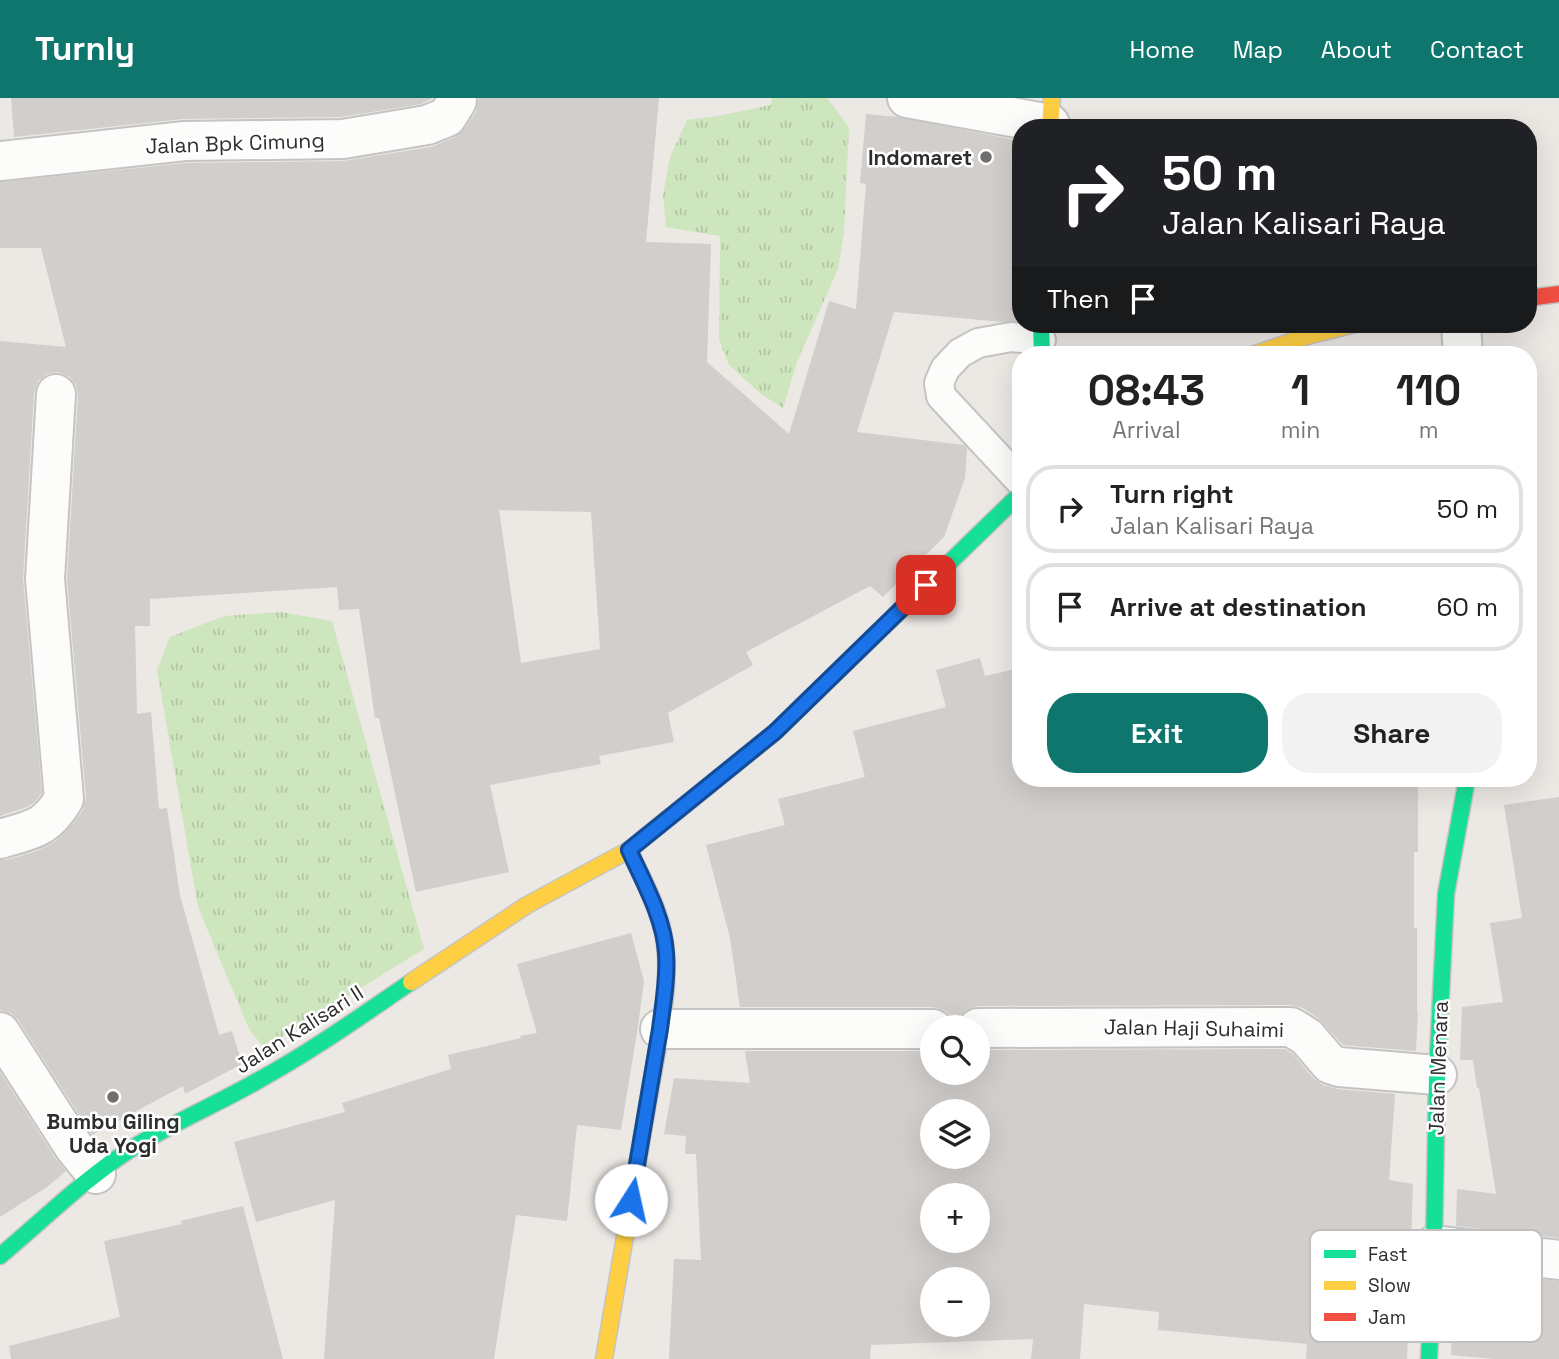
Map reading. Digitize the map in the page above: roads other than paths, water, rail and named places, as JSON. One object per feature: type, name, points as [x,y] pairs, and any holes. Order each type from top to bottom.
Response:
[{"type":"street","name":"Jalan Bpk Cimung","points":[[0,160],[186,141],[343,139],[427,125],[447,117],[457,98]]},
{"type":"street","points":[[907,98],[1051,117]]},
{"type":"street","points":[[1537,297],[1559,294]]},
{"type":"street","points":[[1279,346],[1319,333]]},
{"type":"street","points":[[0,839],[46,823],[64,799],[45,579],[56,394]]},
{"type":"street","name":"Jalan Kalisari II","points":[[0,1256],[96,1174],[128,1151],[304,1054],[527,905],[629,850],[775,732],[1012,502]]},
{"type":"street","name":"Jalan Menara","points":[[1434,1230],[1437,1074],[1446,894],[1466,787]]},
{"type":"street","points":[[604,1359],[660,1029],[666,951],[653,903],[629,850]]},
{"type":"street","name":"Jalan Haji Suhaimi","points":[[990,1028],[1291,1027],[1307,1037],[1330,1064],[1339,1067],[1437,1074]]},
{"type":"street","points":[[660,1029],[920,1029]]},
{"type":"street","points":[[0,1032],[75,1147],[96,1174]]},
{"type":"lane","points":[[1012,472],[941,396],[939,383],[945,369],[960,353],[978,343],[1011,337],[1041,340]]},
{"type":"place","name":"Indomaret","points":[[986,157]]},
{"type":"place","name":"Bumbu Giling Uda Yogi","points":[[113,1097]]}]
